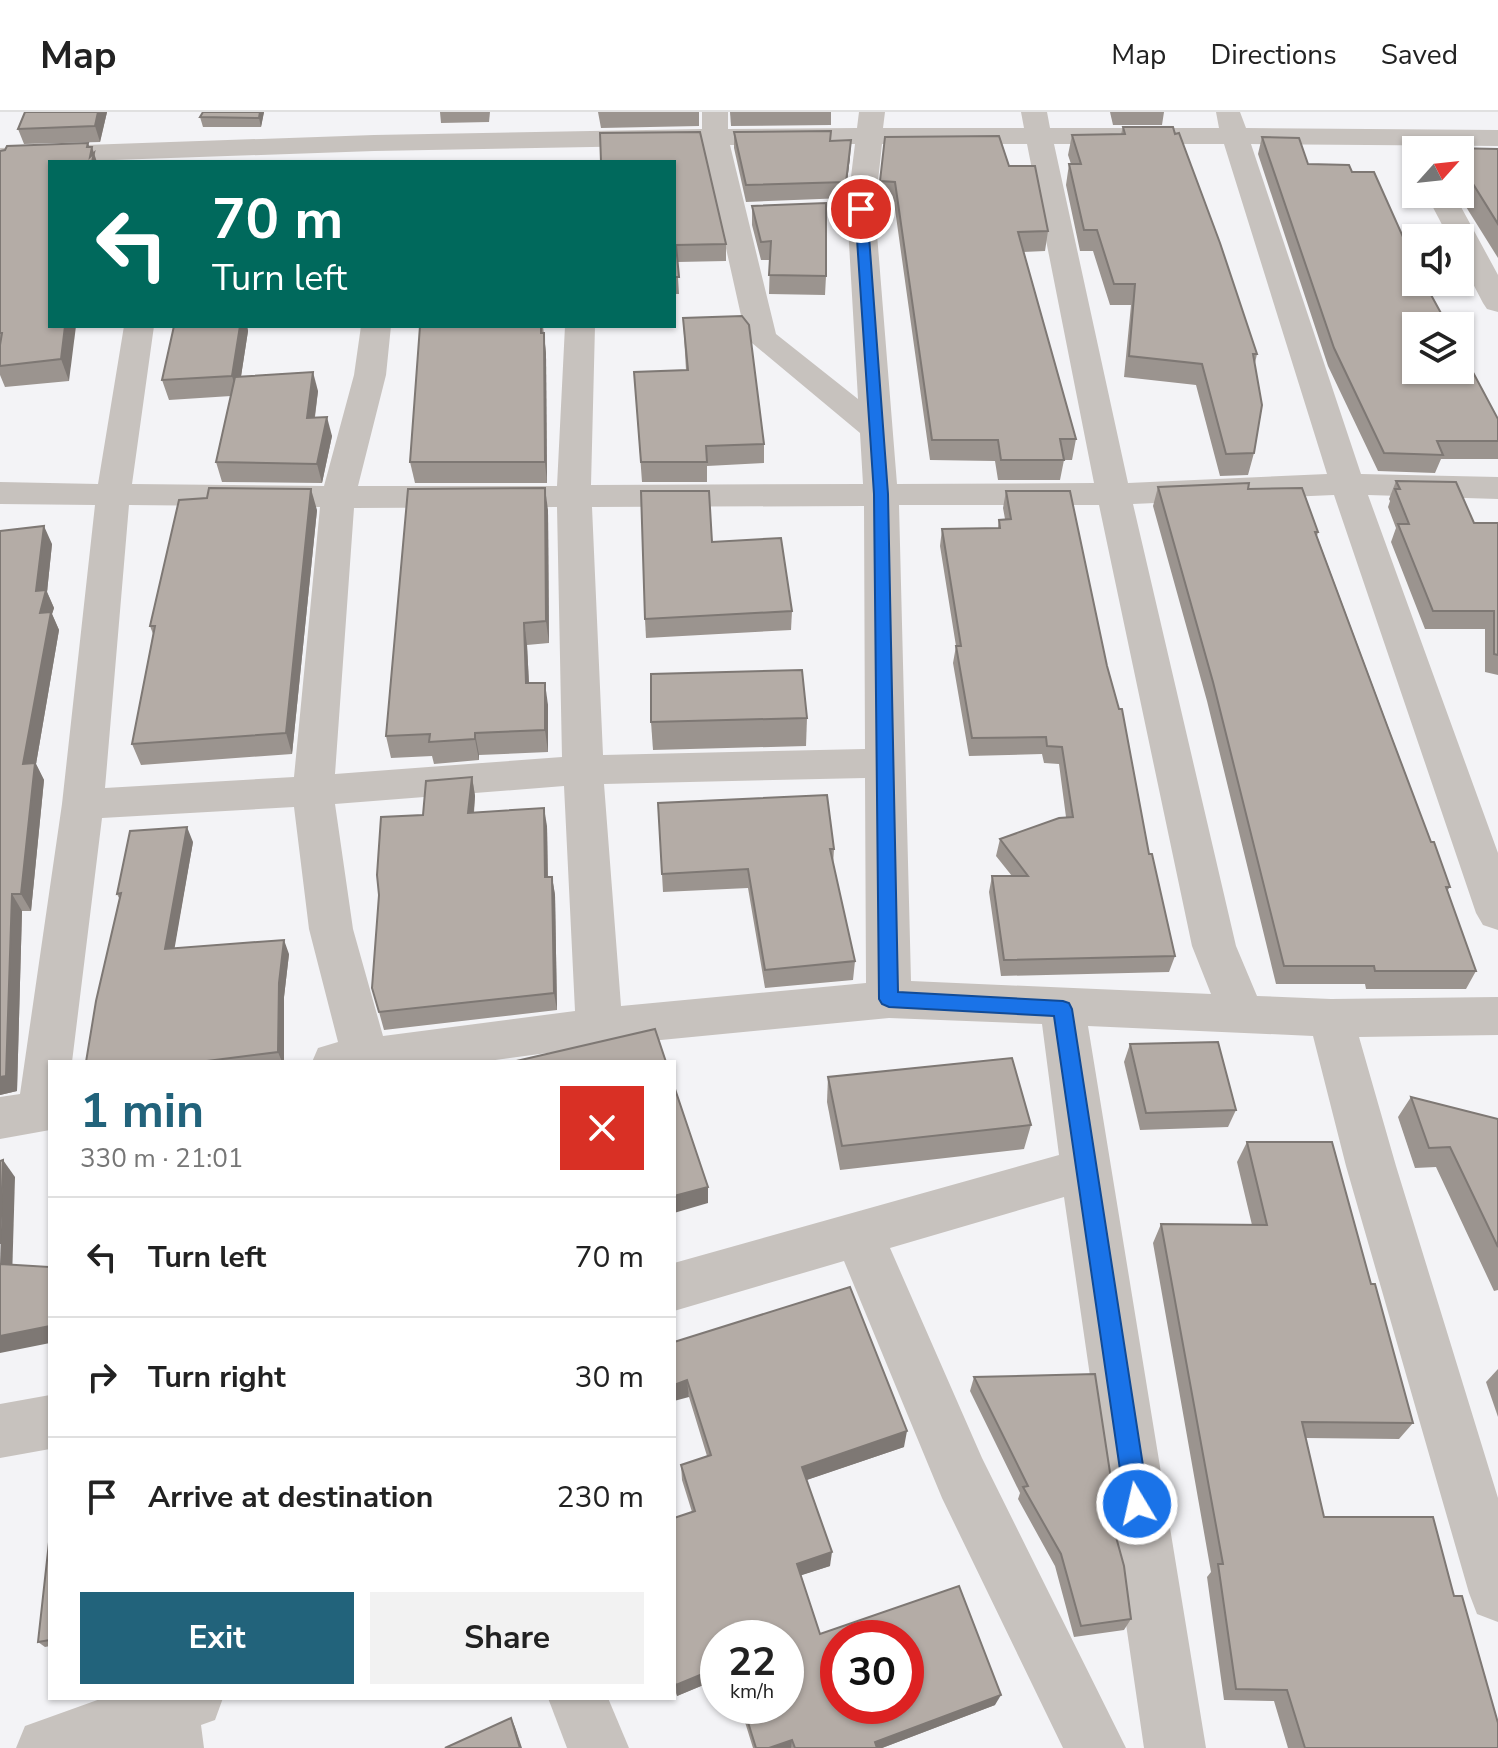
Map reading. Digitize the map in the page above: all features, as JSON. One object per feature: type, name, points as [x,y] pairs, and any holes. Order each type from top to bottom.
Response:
[{"type":"street","points":[[392,153],[393,112]]},
{"type":"street","points":[[573,151],[574,112]]},
{"type":"street","points":[[1395,112],[1408,136]]},
{"type":"street","points":[[1036,124],[1082,357],[1214,946],[1242,1015]]},
{"type":"street","points":[[715,125],[761,338],[876,429]]},
{"type":"street","points":[[0,156],[165,145],[392,153],[573,151],[715,125],[1232,125],[1402,143]]},
{"type":"street","points":[[872,125],[845,210],[876,429],[881,494],[889,999]]},
{"type":"street","points":[[1232,125],[1347,484],[1498,913]]},
{"type":"street","points":[[1474,140],[1498,138]]},
{"type":"street","points":[[1447,208],[1498,303]]},
{"type":"street","points":[[733,214],[765,213]]},
{"type":"street","points":[[31,1112],[83,804],[113,496],[139,328]]},
{"type":"street","points":[[376,328],[370,375],[338,497],[313,791],[331,929],[356,1060],[599,1027],[889,999],[1063,1009],[1331,1018],[1498,1016]]},
{"type":"street","points":[[580,328],[574,495],[583,770],[599,1027]]},
{"type":"street","points":[[0,493],[338,497],[1115,494],[1347,484],[1498,488]]},
{"type":"street","points":[[83,804],[313,791],[583,770],[887,763]]},
{"type":"street","points":[[1063,1009],[1175,1748]]},
{"type":"street","points":[[1331,1018],[1371,1166],[1498,1593]]},
{"type":"street","points":[[676,1286],[1085,1169]]},
{"type":"street","points":[[859,1235],[962,1478],[1095,1748]]},
{"type":"street","points":[[0,1431],[48,1422]]},
{"type":"street","points":[[579,1700],[598,1748]]},
{"type":"street","points":[[47,1748],[178,1717]]},
{"type":"building","points":[[25,112],[98,112],[95,126],[18,129]]},
{"type":"building","points":[[203,112],[260,112],[259,118],[200,117]]},
{"type":"building","points":[[1123,127],[1173,127],[1175,134],[1179,133],[1257,354],[1253,354],[1262,405],[1254,453],[1226,454],[1202,364],[1129,356],[1135,284],[1114,284],[1097,230],[1084,230],[1069,164],[1081,164],[1072,135],[1125,134]]},
{"type":"building","points":[[831,131],[830,141],[851,140],[846,182],[746,185],[734,132]]},
{"type":"building","points":[[700,132],[726,244],[676,245],[676,160],[601,160],[600,133]]},
{"type":"building","points":[[999,136],[1009,166],[1035,166],[1048,231],[1018,232],[1076,439],[1060,439],[1064,460],[1001,460],[998,440],[932,440],[895,182],[880,181],[885,137]]},
{"type":"building","points":[[1262,137],[1299,138],[1308,164],[1349,165],[1352,172],[1374,172],[1402,235],[1402,296],[1432,296],[1440,312],[1402,312],[1402,384],[1474,384],[1474,374],[1498,419],[1498,441],[1437,441],[1443,455],[1384,453],[1334,348]]},
{"type":"building","points":[[88,143],[87,147],[92,147],[90,157],[94,153],[92,160],[48,160],[48,328],[65,328],[61,359],[0,366],[0,151],[7,146]]},
{"type":"building","points":[[1474,148],[1498,149],[1498,224],[1474,185]]},
{"type":"building","points":[[826,203],[826,276],[769,275],[771,241],[761,242],[752,206]]},
{"type":"building","points":[[676,245],[679,277],[676,277]]},
{"type":"building","points":[[742,316],[749,325],[764,444],[706,446],[707,462],[641,462],[634,372],[688,370],[683,318]]},
{"type":"building","points":[[174,328],[240,328],[232,376],[162,380]]},
{"type":"building","points":[[420,328],[541,328],[541,333],[544,333],[545,462],[410,462]]},
{"type":"building","points":[[313,372],[307,418],[327,417],[317,464],[216,462],[235,377]]},
{"type":"building","points":[[1396,481],[1456,482],[1474,523],[1498,523],[1498,655],[1494,654],[1494,611],[1433,611],[1398,524],[1409,524],[1395,489],[1400,489]]},
{"type":"building","points":[[1249,483],[1248,489],[1302,488],[1318,532],[1315,532],[1388,728],[1431,842],[1434,842],[1450,887],[1446,887],[1476,971],[1375,971],[1374,966],[1284,966],[1213,682],[1158,487]]},
{"type":"building","points":[[209,488],[311,489],[286,733],[132,744],[155,626],[150,626],[179,500],[207,498]]},
{"type":"building","points":[[545,488],[546,621],[524,623],[526,683],[545,683],[545,730],[475,733],[475,739],[429,742],[430,734],[386,736],[408,489]]},
{"type":"building","points":[[641,491],[709,491],[712,542],[781,538],[792,611],[645,619]]},
{"type":"building","points":[[1006,491],[1070,491],[1107,666],[1119,709],[1122,709],[1149,854],[1152,854],[1175,956],[1004,960],[992,876],[1028,876],[1000,839],[1059,818],[1073,817],[1062,747],[1047,746],[1046,737],[972,738],[956,646],[961,646],[942,529],[1000,528],[999,520],[1011,519]]},
{"type":"building","points":[[44,526],[36,591],[46,590],[40,613],[51,612],[23,764],[35,763],[21,894],[12,894],[6,1076],[0,1077],[0,531]]},
{"type":"building","points":[[802,670],[807,718],[651,722],[651,674]]},
{"type":"building","points":[[472,777],[468,813],[544,808],[545,877],[552,877],[554,993],[379,1012],[372,988],[381,817],[423,815],[426,781]]},
{"type":"building","points":[[827,795],[834,849],[830,849],[855,961],[765,970],[748,869],[662,874],[658,803]]},
{"type":"building","points":[[187,827],[165,949],[284,940],[279,983],[278,1052],[215,1060],[86,1060],[96,1001],[121,893],[117,894],[130,831]]},
{"type":"building","points":[[655,1029],[665,1060],[521,1060]]},
{"type":"building","points":[[1218,1042],[1236,1110],[1146,1113],[1130,1044]]},
{"type":"building","points":[[1012,1058],[1031,1125],[842,1146],[828,1077]]},
{"type":"building","points":[[676,1092],[708,1187],[676,1195]]},
{"type":"building","points":[[1411,1097],[1498,1119],[1498,1247],[1450,1147],[1429,1148]]},
{"type":"building","points":[[1247,1142],[1332,1142],[1413,1423],[1302,1422],[1324,1517],[1433,1517],[1454,1596],[1462,1596],[1498,1723],[1498,1748],[1305,1748],[1287,1690],[1236,1689],[1218,1564],[1223,1564],[1161,1224],[1267,1225]]},
{"type":"building","points":[[3,1160],[0,1244],[0,1161]]},
{"type":"building","points":[[0,1264],[48,1267],[48,1326],[0,1336]]},
{"type":"building","points":[[850,1287],[907,1431],[802,1467],[832,1552],[797,1564],[820,1634],[820,1724],[923,1724],[875,1742],[877,1748],[795,1748],[792,1740],[769,1748],[756,1748],[749,1724],[804,1724],[804,1620],[700,1620],[700,1675],[676,1685],[676,1517],[695,1511],[681,1465],[711,1455],[687,1380],[676,1384],[676,1341]]},
{"type":"building","points":[[1095,1374],[1118,1525],[1113,1526],[1124,1566],[1131,1619],[1081,1626],[1061,1554],[1023,1487],[1028,1486],[974,1377]]},
{"type":"building","points":[[48,1551],[48,1640],[38,1642]]},
{"type":"building","points":[[959,1586],[1001,1695],[924,1724],[924,1620],[861,1620]]},
{"type":"building","points":[[511,1718],[520,1748],[445,1748]]},
{"type":"route","points":[[861,209],[881,494],[889,999],[1063,1009],[1137,1504]]}]
